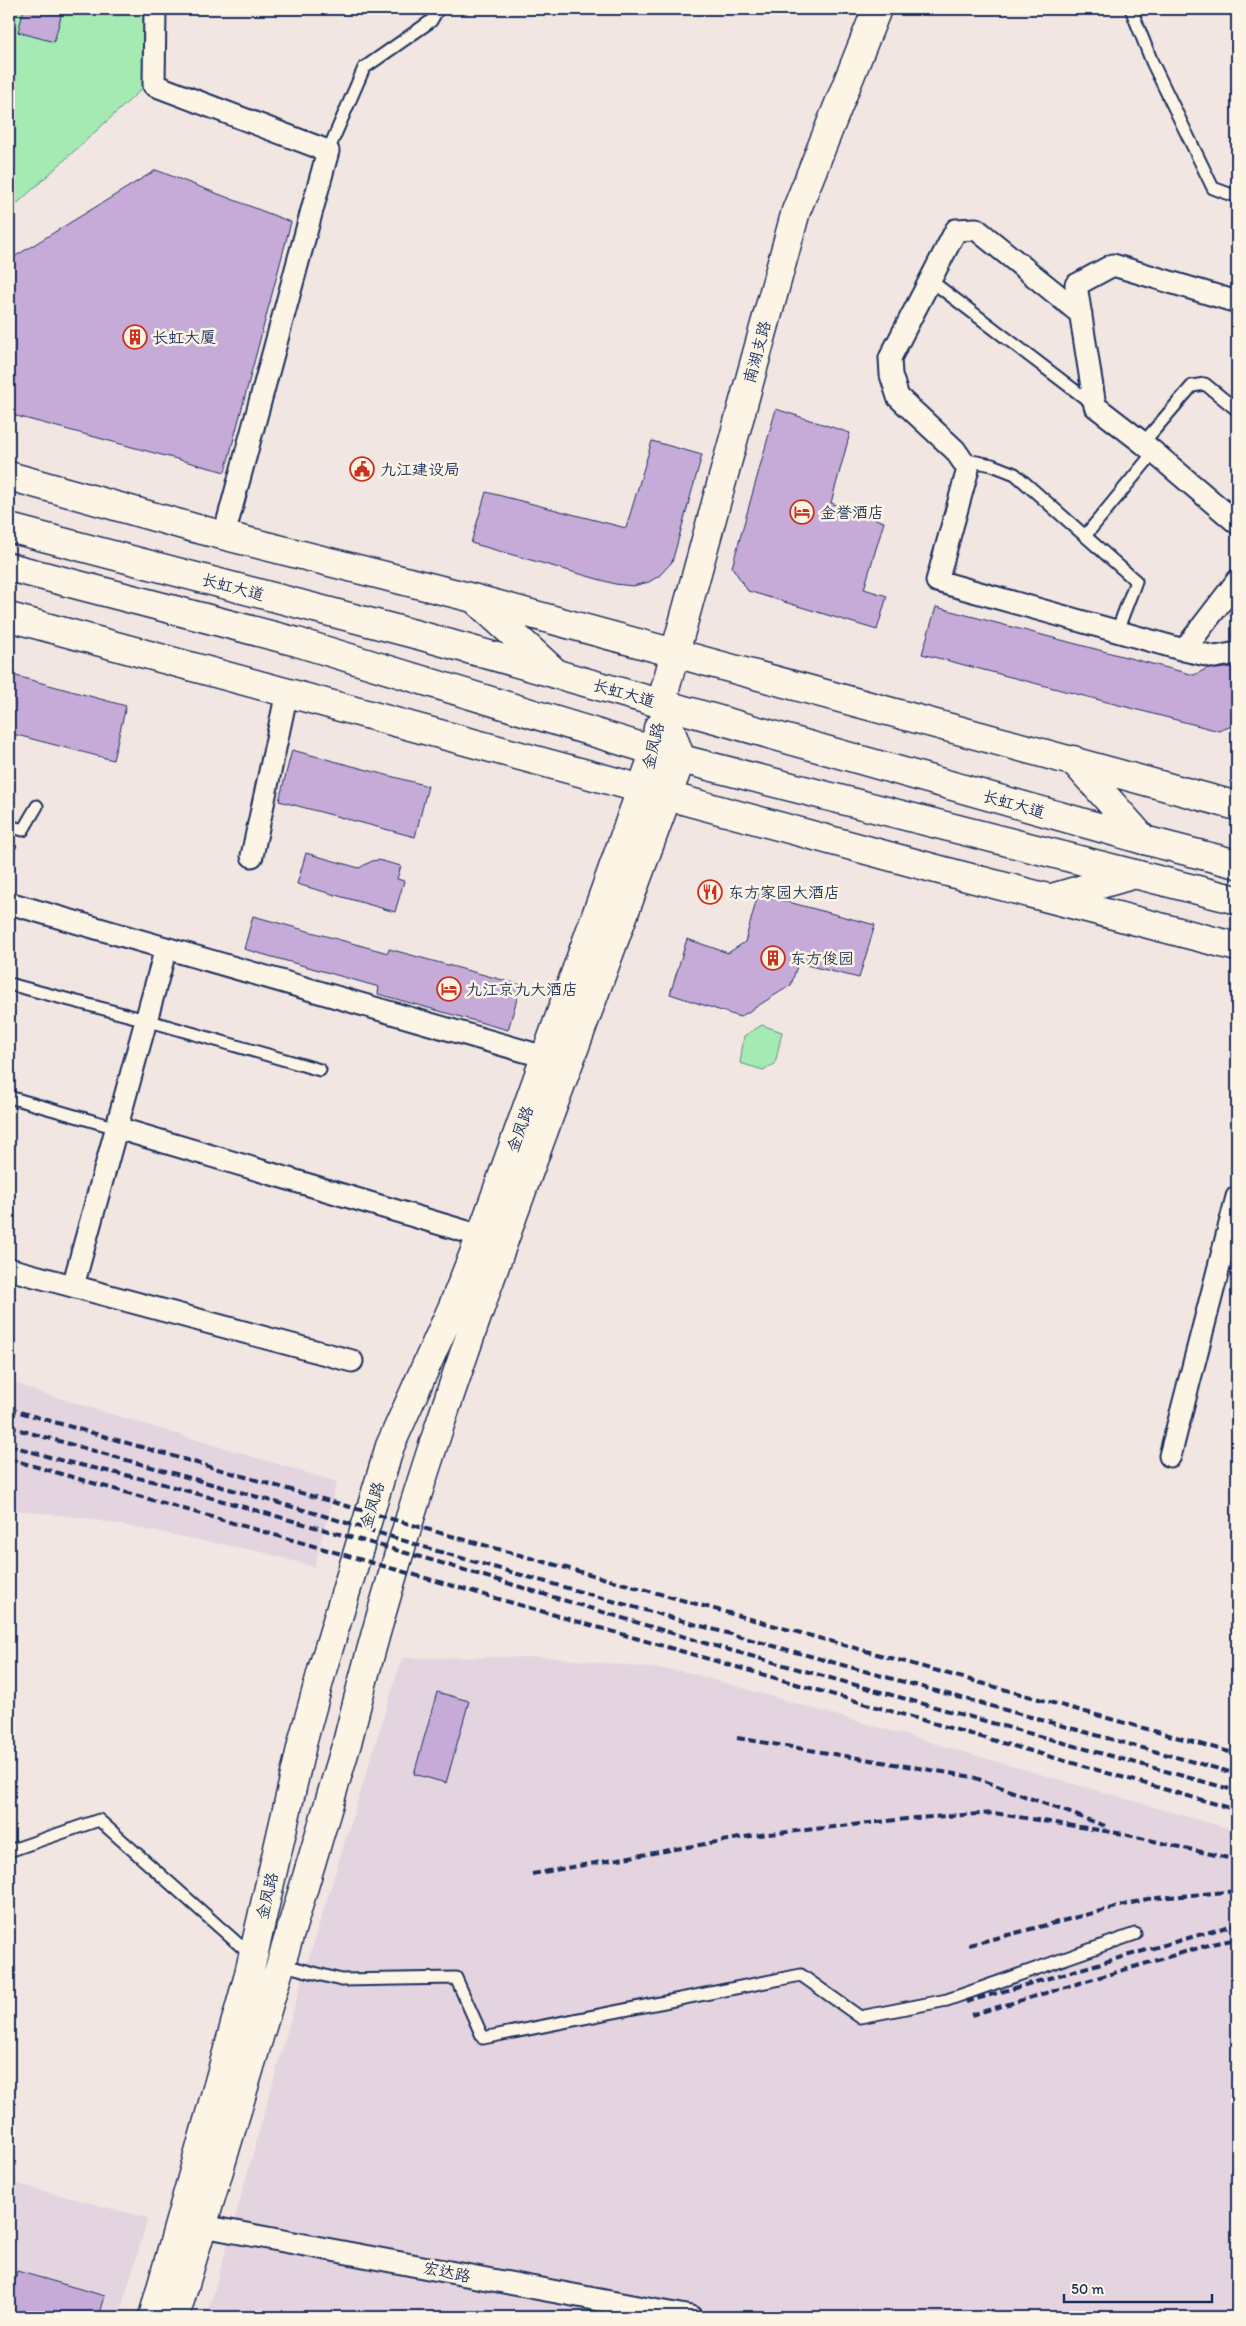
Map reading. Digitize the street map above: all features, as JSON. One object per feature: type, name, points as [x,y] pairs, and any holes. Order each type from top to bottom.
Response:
[{"type":"main road","name":"南湖支路","points":[[661,704],[796,211],[877,9]]},
{"type":"main road","points":[[11,478],[475,599],[1237,806]]},
{"type":"main road","name":"长虹大道","points":[[9,528],[403,631],[1144,840],[1237,864]]},
{"type":"main road","points":[[14,572],[297,642],[668,755],[1237,900]]},
{"type":"main road","points":[[475,599],[558,675]]},
{"type":"main road","points":[[9,617],[1237,947]]},
{"type":"main road","name":"金凤路","points":[[153,2317],[267,1961],[347,1743],[368,1660],[429,1453],[668,755],[661,704]]},
{"type":"main road","points":[[1072,760],[1144,840]]},
{"type":"main road","name":"金凤路","points":[[174,2317],[203,2226],[267,1961],[311,1713],[390,1446],[453,1306],[481,1236],[545,1057],[655,792]]},
{"type":"main road","points":[[1051,898],[1135,874]]},
{"type":"street","points":[[155,9],[154,85],[328,151],[224,535]]},
{"type":"street","points":[[1081,314],[976,229],[956,230],[890,358],[891,375],[898,397],[955,450],[968,469],[937,581],[1184,650],[1215,657],[1237,653]]},
{"type":"street","points":[[1237,302],[1113,265],[1076,285],[1095,406],[1237,523]]},
{"type":"street","points":[[1184,650],[1237,581]]},
{"type":"street","points":[[252,856],[287,692]]},
{"type":"street","points":[[9,902],[545,1057]]},
{"type":"street","points":[[73,1286],[166,948]]},
{"type":"street","points":[[117,1128],[481,1236]]},
{"type":"street","points":[[1170,1456],[1237,1197]]},
{"type":"street","points":[[9,1269],[352,1361]]},
{"type":"street","name":"宏达路","points":[[203,2226],[690,2317]]},
{"type":"lane","points":[[328,151],[364,68],[431,21],[438,9]]},
{"type":"lane","points":[[1130,9],[1152,62],[1213,188],[1237,197]]},
{"type":"lane","points":[[930,280],[1095,406]]},
{"type":"lane","points":[[1085,536],[1192,386],[1205,384],[1237,410]]},
{"type":"lane","points":[[961,459],[992,465],[1015,474],[1136,581],[1116,631]]},
{"type":"lane","points":[[14,827],[23,830],[37,806]]},
{"type":"lane","points":[[9,984],[146,1020],[320,1070]]},
{"type":"lane","points":[[9,1097],[117,1128]]},
{"type":"lane","points":[[9,1851],[99,1820],[267,1961],[341,1980],[456,1978],[483,2038],[801,1975],[860,2017],[948,2000],[1135,1934]]},
{"type":"path","points":[[9,872],[14,827]]},
{"type":"shaded area","points":[[9,1380],[38,1392],[337,1482],[314,1567],[262,1552],[90,1519],[9,1509]]},
{"type":"shaded area","points":[[549,1657],[687,1672],[1237,1831],[1237,2317],[207,2317],[300,1986],[402,1658]]},
{"type":"shaded area","points":[[9,2182],[148,2218],[119,2317],[9,2317]]},
{"type":"green space","points":[[9,9],[143,9],[144,87],[9,211]]},
{"type":"green space","points":[[762,1025],[782,1032],[775,1064],[763,1070],[740,1063],[744,1036]]},
{"type":"building","points":[[24,9],[63,9],[54,42],[18,32]]},
{"type":"building","name":"长虹大厦","points":[[156,170],[291,222],[225,472],[9,414],[9,260]]},
{"type":"building","name":"金誉酒店","points":[[776,409],[850,433],[831,503],[884,522],[864,589],[887,596],[877,630],[748,591],[732,567]]},
{"type":"building","points":[[652,441],[702,455],[672,562],[659,576],[649,582],[633,586],[615,584],[471,543],[486,492],[626,528]]},
{"type":"building","points":[[936,607],[1194,675],[1208,668],[1217,669],[1237,666],[1237,724],[1219,731],[922,654]]},
{"type":"building","points":[[9,674],[126,706],[113,760],[9,733]]},
{"type":"building","points":[[292,750],[428,786],[415,837],[279,801]]},
{"type":"building","points":[[306,853],[359,868],[378,860],[401,866],[397,879],[404,881],[395,912],[297,884]]},
{"type":"building","name":"东方俊园","points":[[758,894],[875,925],[859,978],[798,963],[791,985],[740,1017],[670,994],[687,939],[728,953],[745,942]]},
{"type":"building","points":[[253,916],[388,953],[389,949],[521,985],[508,1030],[378,994],[379,987],[244,949]]},
{"type":"building","points":[[437,1692],[469,1701],[446,1783],[414,1774]]},
{"type":"building","points":[[17,2271],[105,2296],[99,2317],[9,2317],[9,2303]]},
{"type":"railway","points":[[9,1409],[444,1534],[1237,1754]]},
{"type":"railway","points":[[9,1427],[318,1514],[437,1551],[676,1619],[1237,1774]]},
{"type":"railway","points":[[9,1445],[63,1461],[156,1482],[438,1562],[708,1644],[1237,1791]]},
{"type":"railway","points":[[9,1459],[1237,1810]]},
{"type":"railway","points":[[737,1738],[973,1777],[1105,1826]]},
{"type":"railway","points":[[532,1874],[751,1836],[915,1818],[994,1813],[1123,1834],[1237,1860]]},
{"type":"railway","points":[[969,1945],[1147,1899],[1237,1891]]},
{"type":"railway","points":[[966,2002],[1237,1924]]},
{"type":"railway","points":[[971,2015],[1212,1944],[1237,1939]]},
{"type":"place","name":"长虹大厦","points":[[135,337]]},
{"type":"place","name":"九江建设局","points":[[362,469]]},
{"type":"place","name":"金誉酒店","points":[[802,512]]},
{"type":"place","name":"东方家园大酒店","points":[[710,892]]},
{"type":"place","name":"东方俊园","points":[[773,958]]},
{"type":"place","name":"九江京九大酒店","points":[[449,989]]}]
